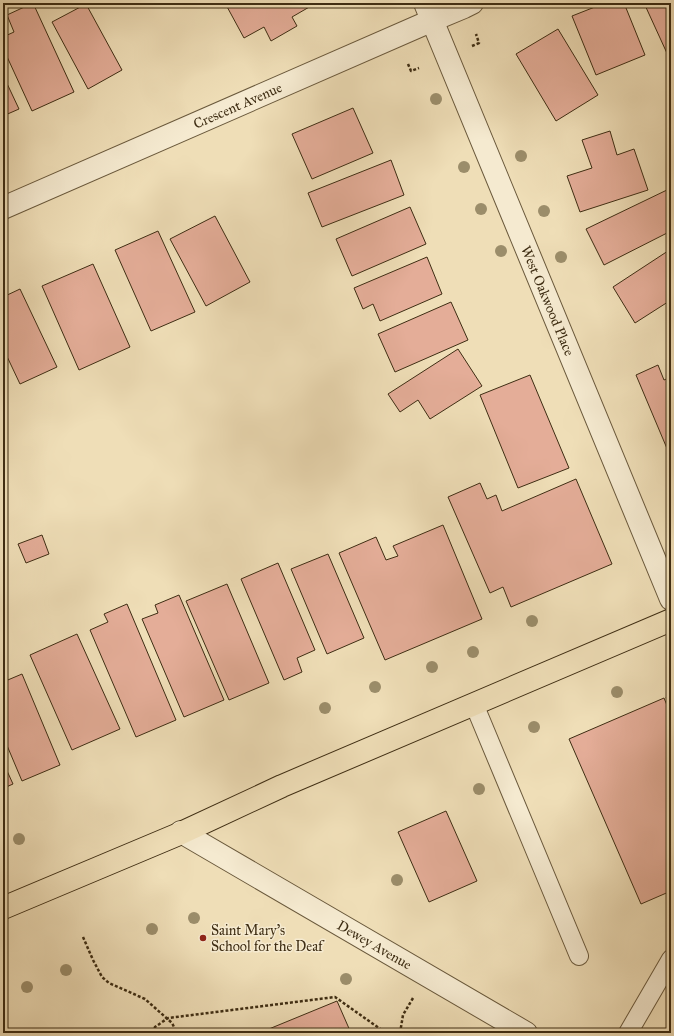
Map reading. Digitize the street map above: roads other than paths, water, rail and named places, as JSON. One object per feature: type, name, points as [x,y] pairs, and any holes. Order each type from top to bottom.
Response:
[{"type":"main road","points":[[3,908],[181,832],[282,786],[671,620]]},
{"type":"street","name":"Crescent Avenue","points":[[3,208],[429,11],[464,7],[472,3]]},
{"type":"street","name":"West Oakwood Place","points":[[429,11],[671,599]]},
{"type":"street","name":"Dewey Avenue","points":[[181,832],[526,1033]]},
{"type":"lane","points":[[474,704],[579,956]]},
{"type":"lane","points":[[628,1033],[671,959]]},
{"type":"place","name":"Saint Mary's School for the Deaf","points":[[203,938]]}]
